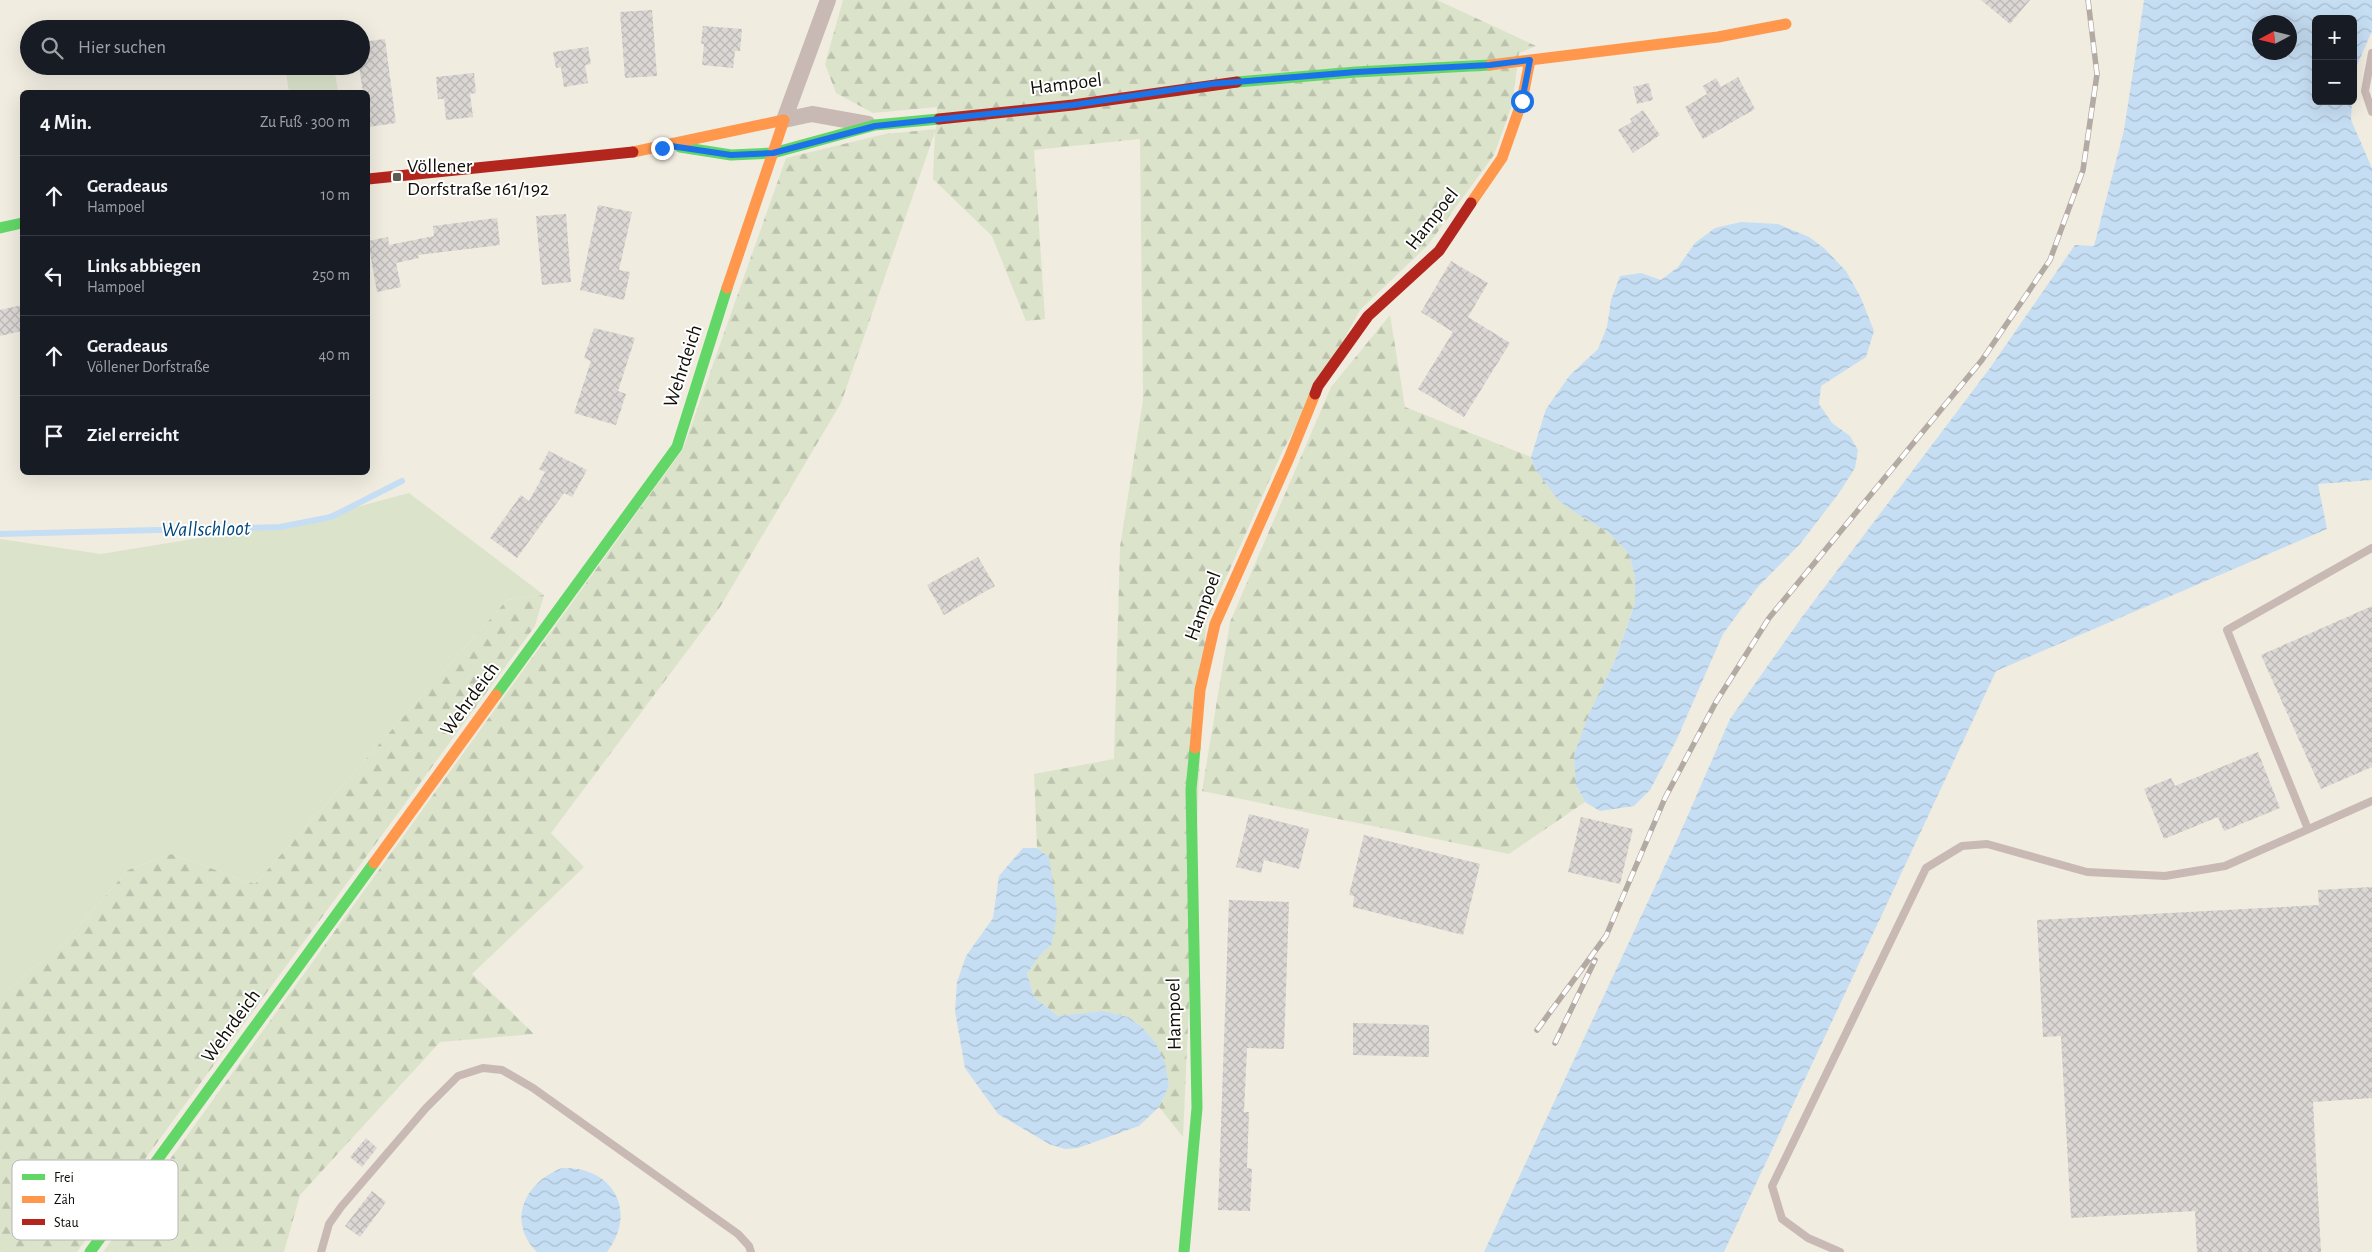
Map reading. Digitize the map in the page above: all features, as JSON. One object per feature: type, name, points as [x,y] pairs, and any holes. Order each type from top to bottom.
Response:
[{"type":"street","points":[[370,179],[643,151],[671,146],[738,128],[784,120],[828,0]]},
{"type":"street","name":"Hampoel","points":[[671,146],[731,155],[773,153],[875,126],[1073,105],[1211,84],[1356,72],[1490,65],[1718,37],[1786,24]]},
{"type":"street","name":"Hampoel","points":[[1184,1252],[1196,1108],[1191,789],[1200,690],[1215,624],[1290,458],[1318,386],[1368,316],[1439,251],[1502,158],[1522,101],[1530,60]]},
{"type":"street","name":"Hampoel","points":[[784,120],[812,114],[875,126]]},
{"type":"street","name":"Wehrdeich","points":[[157,1160],[677,447],[742,240],[784,120]]},
{"type":"street","points":[[0,228],[20,223]]},
{"type":"street","name":"Wehrdeich","points":[[90,1252],[99,1240]]},
{"type":"lane","points":[[2372,53],[2365,92],[2372,112]]},
{"type":"lane","points":[[2308,829],[2227,630],[2372,548]]},
{"type":"lane","points":[[1840,1252],[1808,1238],[1782,1219],[1772,1186],[1926,868],[1962,846],[1987,844],[2087,872],[2165,876],[2225,866],[2372,801]]},
{"type":"lane","points":[[322,1252],[329,1224],[341,1207],[426,1108],[458,1076],[484,1068],[502,1070],[533,1088],[738,1234],[749,1246],[751,1252]]},
{"type":"green space","points":[[843,0],[1437,0],[1536,46],[1519,53],[1512,105],[1494,155],[1428,245],[1360,310],[1282,452],[1206,623],[1183,1137],[1159,1107],[1169,1086],[1155,1042],[1142,1027],[1128,1017],[1058,1016],[1034,997],[1027,974],[1039,956],[1052,944],[1049,857],[1037,848],[1034,774],[1114,759],[1120,547],[1143,400],[1140,139],[1034,150],[1045,319],[1026,321],[992,236],[933,179],[935,132],[841,403],[720,607],[551,833],[584,867],[472,974],[534,1034],[440,1042],[300,1195],[284,1252],[103,1252],[112,1240],[178,1240],[178,1160],[169,1160],[683,449],[786,158],[885,134],[936,129],[937,107],[873,113],[836,93],[825,64]]},
{"type":"green space","points":[[286,75],[335,75],[338,90],[289,90]]},
{"type":"green space","points":[[1390,315],[1405,407],[1531,457],[1535,469],[1577,514],[1608,532],[1629,554],[1635,577],[1635,603],[1615,660],[1601,689],[1577,788],[1585,802],[1509,854],[1202,791],[1230,622],[1331,387]]},
{"type":"green space","points":[[409,493],[544,595],[507,600],[255,884],[171,854],[128,870],[65,942],[0,996],[0,539],[101,554],[304,521]]},
{"type":"green space","points":[[544,595],[535,626],[144,1160],[12,1160],[12,1240],[86,1240],[77,1252],[0,1252],[0,996],[65,942],[128,870],[171,854],[255,884],[507,600]]},
{"type":"water","points":[[2144,0],[2372,0],[2372,31],[2357,65],[2357,15],[2312,15],[2312,105],[2352,105],[2351,120],[2372,168],[2372,480],[2318,484],[2327,529],[1996,671],[1724,1252],[1484,1252],[1681,831],[1730,719],[1802,617],[1990,368],[2075,245],[2094,246],[2124,130]]},
{"type":"water","points":[[1741,222],[1778,224],[1809,237],[1824,248],[1846,271],[1861,298],[1874,331],[1866,357],[1821,386],[1819,404],[1832,423],[1850,436],[1858,450],[1855,468],[1839,493],[1800,544],[1757,588],[1723,634],[1676,741],[1650,790],[1634,806],[1600,811],[1585,802],[1576,785],[1574,755],[1588,716],[1615,660],[1635,603],[1635,577],[1629,554],[1608,532],[1559,501],[1535,469],[1531,457],[1546,409],[1570,375],[1598,349],[1607,327],[1611,300],[1620,276],[1641,273],[1661,280],[1678,267],[1695,243],[1715,228]]},
{"type":"water","points":[[1023,848],[1037,848],[1049,857],[1057,912],[1052,944],[1039,956],[1027,974],[1034,997],[1058,1016],[1103,1011],[1128,1017],[1142,1027],[1155,1042],[1165,1062],[1169,1086],[1159,1107],[1139,1126],[1078,1148],[1065,1149],[1049,1144],[998,1114],[965,1068],[955,1011],[957,982],[966,956],[993,918],[999,876]]},
{"type":"water","points":[[562,1168],[580,1169],[595,1175],[607,1183],[615,1194],[620,1207],[620,1221],[616,1237],[607,1252],[537,1252],[528,1240],[523,1228],[522,1215],[524,1204],[538,1183],[549,1174]]},
{"type":"building","points":[[1981,0],[2030,0],[2010,24]]},
{"type":"building","points":[[652,10],[657,76],[625,78],[620,12]]},
{"type":"building","points":[[703,26],[742,29],[740,51],[735,51],[733,68],[702,65],[704,44],[701,44]]},
{"type":"building","points":[[385,39],[396,123],[370,127],[370,90],[363,90],[360,75],[370,75],[370,41]]},
{"type":"building","points":[[588,47],[591,64],[585,65],[588,83],[564,87],[561,67],[556,68],[553,52]]},
{"type":"building","points":[[474,73],[476,93],[470,94],[473,117],[446,120],[444,99],[438,99],[436,77]]},
{"type":"building","points":[[1738,77],[1755,109],[1703,139],[1685,107],[1707,94],[1703,86],[1716,78],[1721,87]]},
{"type":"building","points":[[1649,83],[1653,100],[1637,104],[1633,87]]},
{"type":"building","points":[[1643,110],[1660,135],[1633,153],[1618,130],[1632,122],[1630,119]]},
{"type":"building","points":[[598,205],[632,212],[619,270],[630,272],[624,300],[580,290]]},
{"type":"building","points":[[566,214],[571,282],[542,285],[536,216]]},
{"type":"building","points":[[497,218],[500,245],[418,255],[419,258],[396,263],[401,287],[377,292],[370,252],[370,241],[388,237],[389,245],[434,236],[433,226]]},
{"type":"building","points":[[1451,261],[1488,283],[1468,317],[1510,343],[1464,417],[1418,389],[1453,332],[1421,312]]},
{"type":"building","points":[[20,305],[20,331],[0,336],[0,310]]},
{"type":"building","points":[[594,328],[635,338],[618,391],[626,394],[616,425],[574,413],[591,361],[584,358]]},
{"type":"building","points":[[549,451],[587,470],[572,497],[564,493],[517,558],[490,538],[521,495],[529,501],[545,472],[539,469]]},
{"type":"building","points":[[978,557],[995,586],[944,615],[927,585]]},
{"type":"building","points":[[2372,606],[2372,767],[2321,789],[2261,655]]},
{"type":"building","points":[[2258,752],[2280,808],[2224,831],[2218,817],[2164,839],[2144,789],[2171,778],[2175,786]]},
{"type":"building","points":[[1249,814],[1309,829],[1299,869],[1264,860],[1261,873],[1236,867]]},
{"type":"building","points":[[1581,817],[1633,829],[1620,884],[1568,872]]},
{"type":"building","points":[[1364,835],[1480,864],[1463,935],[1353,907],[1354,896],[1349,895]]},
{"type":"building","points":[[2372,887],[2372,1098],[2313,1102],[2321,1252],[2197,1252],[2195,1211],[2071,1218],[2061,1036],[2043,1037],[2037,920],[2319,905],[2318,890]]},
{"type":"building","points":[[1229,900],[1289,902],[1284,1049],[1247,1048],[1244,1112],[1249,1112],[1247,1168],[1252,1169],[1250,1211],[1218,1210]]},
{"type":"building","points":[[1353,1023],[1429,1025],[1429,1057],[1353,1055]]},
{"type":"building","points":[[366,1138],[377,1148],[362,1167],[350,1157]]},
{"type":"building","points":[[372,1191],[386,1202],[360,1237],[345,1226]]},
{"type":"waterway","name":"Wallschloot","points":[[0,534],[280,527],[331,517],[402,481]]},
{"type":"railway","points":[[1537,1030],[1606,936],[1665,798],[1716,702],[1769,618],[1982,360],[2050,260],[2083,170],[2097,74],[2088,0]]},
{"type":"railway","points":[[1555,1043],[1595,960]]},
{"type":"traffic: fast","points":[[1237,82],[1356,72],[1490,65]]},
{"type":"traffic: fast","points":[[680,147],[731,155],[773,153],[875,125],[939,119]]},
{"type":"traffic: fast","points":[[0,228],[20,223]]},
{"type":"traffic: fast","points":[[496,695],[677,447],[727,288]]},
{"type":"traffic: fast","points":[[1184,1252],[1197,1108],[1191,789],[1195,748]]},
{"type":"traffic: fast","points":[[157,1160],[374,863]]},
{"type":"traffic: fast","points":[[90,1252],[99,1240]]},
{"type":"traffic: slow","points":[[1490,65],[1718,37],[1786,24]]},
{"type":"traffic: slow","points":[[1471,203],[1502,158],[1522,101],[1530,60]]},
{"type":"traffic: slow","points":[[633,152],[784,120],[727,288]]},
{"type":"traffic: slow","points":[[1195,748],[1200,690],[1215,624],[1289,458],[1315,394]]},
{"type":"traffic: slow","points":[[374,863],[496,695]]},
{"type":"traffic: jam","points":[[939,119],[1073,105],[1237,82]]},
{"type":"traffic: jam","points":[[370,179],[633,152]]},
{"type":"traffic: jam","points":[[1315,394],[1318,386],[1368,316],[1439,251],[1471,203]]},
{"type":"place","name":"Völlener Dorfstraße 161/192","points":[[397,177]]},
{"type":"route","points":[[662,148],[671,146],[731,155],[773,153],[800,148],[875,126],[1073,105],[1211,84],[1356,72],[1490,65],[1530,60],[1522,101]]}]
